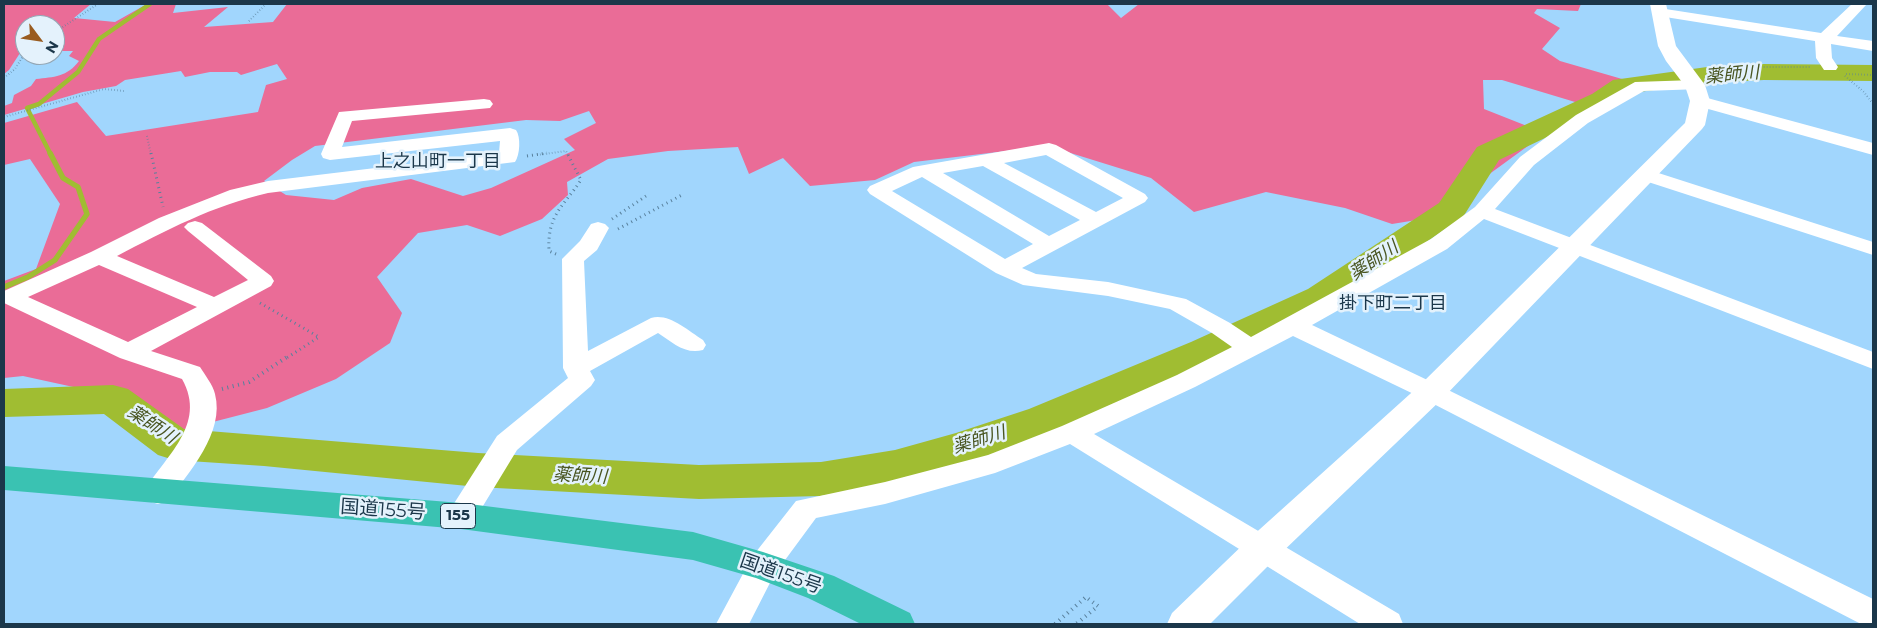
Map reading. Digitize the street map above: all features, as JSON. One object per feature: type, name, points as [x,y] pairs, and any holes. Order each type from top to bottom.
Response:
[{"type":"highway","name":"国道155号","points":[[4,478],[461,516],[693,546],[763,566],[821,587],[896,624]]},
{"type":"street","points":[[1823,38],[1829,35],[1860,4]]},
{"type":"street","points":[[1186,624],[1263,548],[1431,392],[1694,125],[1693,85],[1667,46],[1658,8],[1873,46]]},
{"type":"street","points":[[1823,38],[1824,58],[1830,67]]},
{"type":"street","points":[[732,624],[763,566],[806,509],[885,492],[995,462],[1072,433],[1186,381],[1293,326],[1439,244],[1482,211],[1527,161],[1582,119],[1641,86],[1693,85],[1873,149]]},
{"type":"street","points":[[322,181],[345,116],[484,104]]},
{"type":"street","points":[[158,492],[195,441],[204,413],[202,394],[191,373],[129,352],[9,296],[99,257],[166,222],[237,194],[268,187],[508,158],[510,134],[330,154]]},
{"type":"street","points":[[1004,268],[1138,198],[1049,149],[913,173],[877,190],[1004,268],[1031,280],[1108,289],[1178,304],[1221,328],[1250,348]]},
{"type":"street","points":[[985,160],[1095,220]]},
{"type":"street","points":[[925,171],[1049,245]]},
{"type":"street","points":[[1646,175],[1873,249]]},
{"type":"street","points":[[1482,211],[1873,361]]},
{"type":"street","points":[[129,352],[263,281],[195,227]]},
{"type":"street","points":[[461,516],[507,443],[582,380],[576,368],[586,244]]},
{"type":"street","points":[[99,257],[216,306]]},
{"type":"street","points":[[576,368],[659,323],[694,345]]},
{"type":"street","points":[[1293,326],[1431,392],[1873,614]]},
{"type":"street","points":[[1072,433],[1387,624]]},
{"type":"path","points":[[65,25],[98,4]]},
{"type":"path","points":[[249,21],[266,4]]},
{"type":"path","points":[[4,78],[18,65]]},
{"type":"path","points":[[1693,85],[1732,67],[1830,67]]},
{"type":"path","points":[[1873,75],[1842,74],[1870,99],[1873,104]]},
{"type":"path","points":[[4,117],[104,89],[124,91]]},
{"type":"path","points":[[147,136],[166,222]]},
{"type":"path","points":[[508,158],[566,151],[581,180],[572,196],[552,217],[547,238],[549,251],[586,244],[682,195]]},
{"type":"path","points":[[586,244],[649,194]]},
{"type":"path","points":[[202,394],[249,382],[319,337],[242,292]]},
{"type":"path","points":[[1055,624],[1086,597],[1098,606],[1076,624]]},
{"type":"shaded area","points":[[4,4],[91,4],[74,18],[115,22],[147,4],[176,4],[173,13],[228,7],[204,27],[273,22],[287,4],[1107,4],[1121,18],[1139,4],[1581,4],[1578,11],[1537,9],[1534,13],[1560,28],[1542,49],[1560,61],[1629,81],[1595,108],[1502,80],[1483,80],[1484,109],[1527,126],[1532,143],[1429,218],[1392,224],[1345,208],[1266,192],[1194,212],[1151,178],[1048,146],[914,162],[875,180],[810,186],[783,158],[749,174],[738,147],[668,151],[608,159],[567,182],[568,195],[542,219],[500,236],[467,225],[418,233],[377,277],[402,313],[390,343],[336,379],[267,408],[174,432],[124,398],[23,376],[4,378],[4,281],[36,269],[60,204],[30,159],[4,165],[4,123],[77,102],[106,136],[258,112],[266,85],[287,79],[277,64],[241,75],[237,72],[210,72],[185,77],[181,71],[125,80],[116,86],[83,92],[4,115],[4,106],[12,103],[14,95],[31,86],[36,79],[54,77],[65,73],[79,61],[69,56],[73,51],[65,51],[65,15],[15,15],[15,61],[4,74]],"holes":[[[589,111],[596,123],[564,139],[575,150],[491,188],[463,196],[411,179],[362,188],[334,200],[286,195],[264,181],[315,146],[526,120],[560,121]]]},
{"type":"waterway","points":[[51,155],[27,108],[39,104],[78,72],[99,39],[150,4]]},
{"type":"waterway","name":"薬師川","points":[[4,403],[113,399],[174,444],[264,450],[478,470],[699,482],[821,479],[895,467],[968,446],[1045,420],[1205,351],[1321,297],[1451,210],[1488,154],[1602,100],[1623,86],[1707,75],[1764,72],[1873,73]]},
{"type":"waterway","points":[[4,287],[28,277],[55,260],[87,214],[78,187],[63,178],[50,153]]},
{"type":"district","name":"上之山町一丁目","points":[[438,162]]},
{"type":"district","name":"掛下町二丁目","points":[[1393,304]]}]
